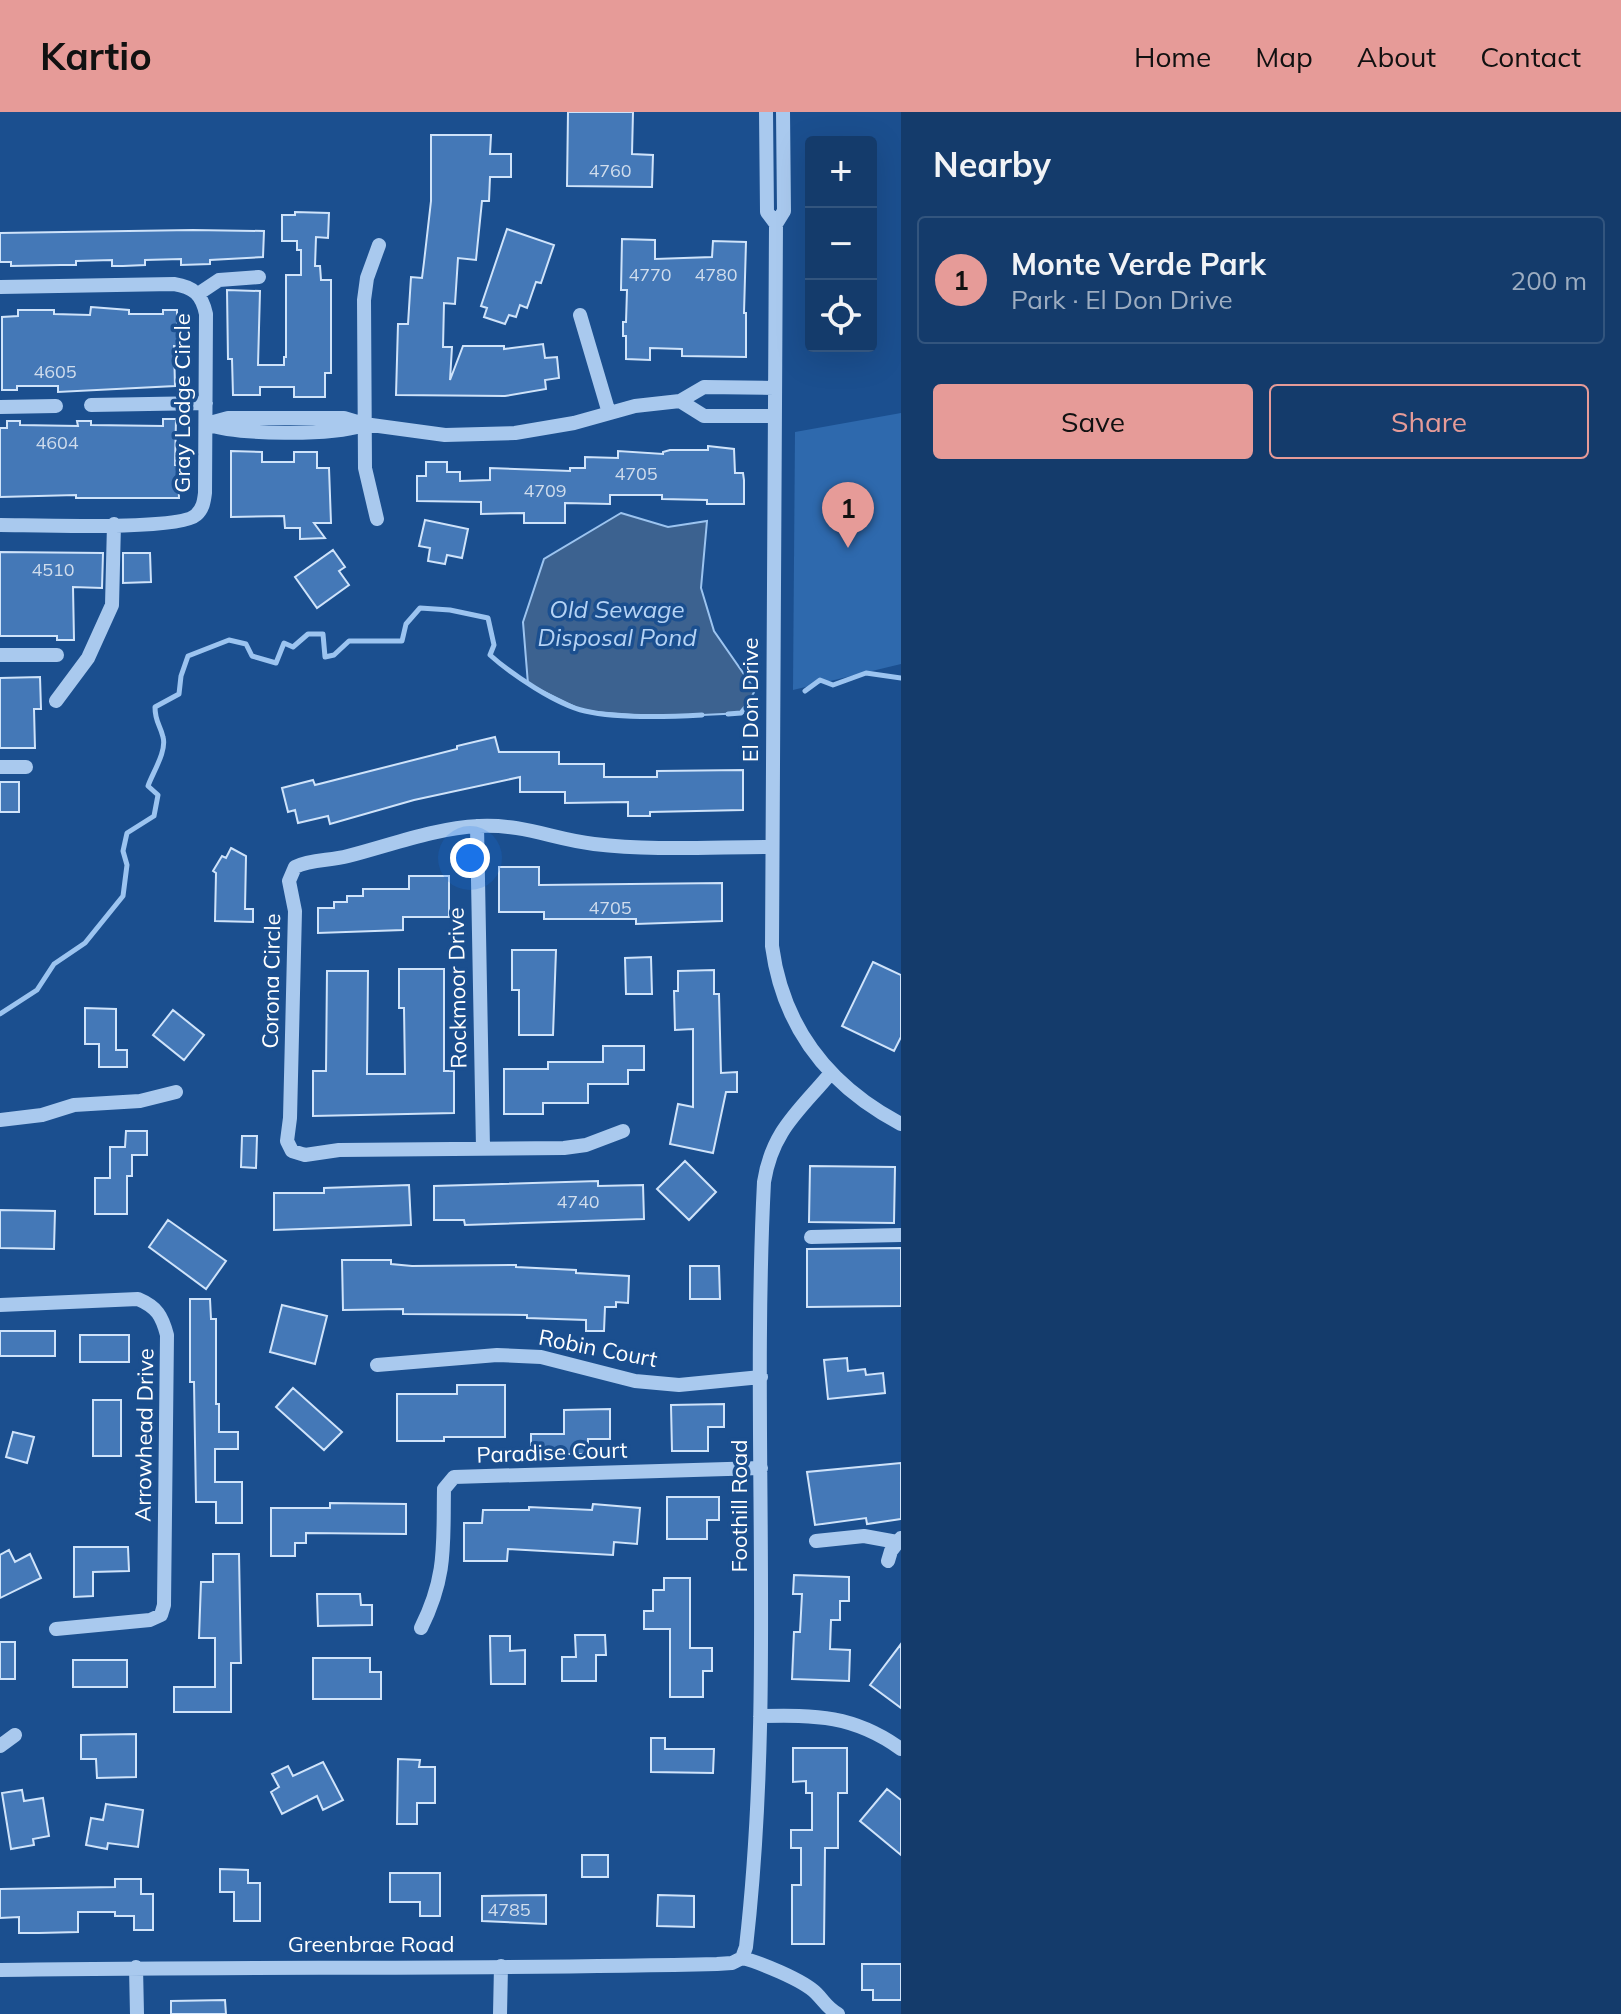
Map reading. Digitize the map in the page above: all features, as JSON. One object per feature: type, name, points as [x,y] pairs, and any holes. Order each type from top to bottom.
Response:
[{"type":"street","name":"El Don Drive","points":[[766,112],[767,212],[776,224]]},
{"type":"street","name":"El Don Drive","points":[[783,112],[784,211],[776,224],[773,416],[772,946],[778,978],[799,1029],[830,1074],[860,1100],[901,1124]]},
{"type":"street","points":[[377,519],[365,468],[364,300],[369,270],[379,245]]},
{"type":"street","points":[[198,294],[219,280],[259,277]]},
{"type":"street","name":"Gray Lodge Circle","points":[[0,287],[174,284],[187,286],[198,294],[204,302],[206,314],[205,493],[203,506],[195,517],[168,523],[0,525]]},
{"type":"street","points":[[580,315],[609,413]]},
{"type":"street","points":[[206,424],[228,431],[258,424],[307,424],[344,431],[364,424],[445,435],[485,435],[542,430],[635,406],[680,401],[704,387],[774,388]]},
{"type":"street","points":[[680,401],[704,416],[773,416]]},
{"type":"street","points":[[91,405],[206,403]]},
{"type":"street","points":[[0,407],[56,406]]},
{"type":"street","points":[[56,701],[88,658],[112,605],[114,524]]},
{"type":"street","points":[[0,655],[57,655]]},
{"type":"street","points":[[0,767],[26,767]]},
{"type":"street","name":"Corona Circle","points":[[623,1131],[586,1145],[339,1150],[305,1155],[292,1151],[287,1141],[295,911],[289,881],[295,867],[307,861],[321,862],[445,830],[477,826],[514,826],[579,842],[623,846],[771,847]]},
{"type":"street","name":"Rockmoor Drive","points":[[477,826],[483,1148]]},
{"type":"street","name":"Foothill Road","points":[[742,1958],[746,1947],[754,1857],[760,1716],[762,1211],[767,1163],[781,1130],[830,1074]]},
{"type":"street","points":[[0,1120],[42,1115],[74,1105],[140,1101],[176,1092]]},
{"type":"street","points":[[811,1237],[901,1235]]},
{"type":"street","name":"Arrowhead Drive","points":[[0,1305],[138,1299],[154,1306],[167,1335],[164,1605],[161,1615],[150,1620],[56,1629]]},
{"type":"street","name":"Robin Court","points":[[377,1365],[497,1355],[541,1357],[635,1381],[679,1385],[761,1377]]},
{"type":"street","name":"Paradise Court","points":[[421,1628],[435,1600],[442,1570],[444,1489],[454,1477],[761,1468]]},
{"type":"street","points":[[816,1541],[864,1536],[899,1540],[888,1561]]},
{"type":"street","points":[[760,1716],[804,1715],[845,1720],[880,1735],[901,1749]]},
{"type":"street","points":[[0,1746],[15,1735]]},
{"type":"street","points":[[742,1958],[760,1962],[815,1992],[824,2005],[838,2014]]},
{"type":"street","name":"Greenbrae Road","points":[[0,1970],[717,1964],[732,1963],[742,1958]]},
{"type":"street","points":[[500,2014],[501,1966]]},
{"type":"street","points":[[136,1967],[137,2014]]},
{"type":"shaded area","points":[[901,413],[901,664],[793,690],[795,432]]},
{"type":"water","name":"Old Sewage Disposal Pond","points":[[621,513],[668,527],[707,521],[701,588],[714,631],[755,690],[744,713],[660,717],[583,711],[528,684],[523,622],[544,559]]},
{"type":"building","points":[[568,112],[633,112],[632,154],[653,155],[652,187],[567,186]]},
{"type":"building","points":[[431,135],[491,135],[490,154],[511,154],[511,177],[490,177],[489,201],[482,201],[476,260],[458,258],[455,304],[444,303],[443,347],[452,347],[450,380],[463,346],[504,346],[504,349],[543,344],[545,358],[557,357],[559,378],[545,380],[546,389],[505,396],[396,395],[398,324],[408,324],[411,277],[422,278],[431,201]]},
{"type":"building","points":[[295,212],[329,213],[328,238],[316,237],[315,266],[320,266],[321,280],[331,280],[331,373],[325,373],[325,397],[294,397],[294,387],[260,387],[260,395],[233,395],[232,359],[228,359],[227,290],[260,291],[258,365],[284,365],[286,275],[301,275],[301,250],[297,250],[297,241],[282,241],[282,215],[295,215]]},
{"type":"building","points":[[507,229],[554,245],[541,283],[536,282],[527,308],[520,305],[516,317],[509,315],[505,324],[484,317],[487,308],[481,306]]},
{"type":"building","points":[[264,231],[263,257],[181,265],[181,259],[145,260],[145,265],[123,266],[112,266],[112,260],[76,261],[76,265],[11,266],[11,262],[0,262],[0,233]]},
{"type":"building","points":[[622,239],[655,240],[655,259],[712,257],[713,241],[746,242],[746,357],[682,356],[682,349],[650,348],[650,360],[626,359],[623,322],[626,322],[627,290],[621,290]]},
{"type":"building","points":[[91,307],[129,310],[129,314],[163,314],[163,310],[177,310],[175,386],[58,392],[58,386],[17,386],[17,390],[2,390],[2,317],[18,316],[18,310],[54,310],[54,314],[90,315]]},
{"type":"building","points":[[163,419],[176,419],[175,465],[178,465],[179,498],[76,498],[76,495],[0,497],[0,428],[7,428],[7,421],[20,421],[20,425],[78,426],[77,421],[91,421],[91,425],[163,426]]},
{"type":"building","points":[[708,446],[734,449],[735,473],[743,473],[744,504],[707,504],[707,500],[662,499],[662,495],[610,495],[610,504],[565,503],[565,523],[524,523],[524,513],[481,514],[481,502],[417,501],[417,476],[426,476],[426,462],[447,462],[447,472],[460,472],[460,481],[490,480],[490,468],[570,471],[570,468],[585,468],[585,457],[618,458],[618,451],[663,454],[670,450],[708,450]]},
{"type":"building","points":[[231,451],[262,452],[262,462],[294,462],[294,452],[317,452],[317,468],[329,468],[331,523],[314,523],[325,538],[300,539],[300,528],[285,528],[284,516],[231,517]]},
{"type":"building","points":[[425,520],[468,529],[462,558],[447,555],[445,564],[428,561],[430,548],[419,546]]},
{"type":"building","points":[[333,550],[345,567],[339,571],[349,585],[317,608],[295,577]]},
{"type":"building","points":[[0,552],[103,553],[102,588],[73,587],[74,640],[57,640],[57,636],[0,636]]},
{"type":"building","points":[[123,553],[150,553],[151,582],[123,583]]},
{"type":"building","points":[[40,677],[41,709],[34,709],[35,748],[0,748],[0,678]]},
{"type":"building","points":[[495,737],[499,752],[559,752],[559,764],[604,764],[604,777],[657,777],[657,771],[743,770],[743,810],[650,812],[650,816],[628,816],[628,802],[565,803],[565,792],[520,792],[520,777],[414,800],[330,824],[328,816],[298,823],[295,810],[288,812],[282,788],[313,780],[315,785]]},
{"type":"building","points":[[0,782],[19,782],[19,812],[0,812]]},
{"type":"building","points":[[231,848],[246,856],[245,909],[253,909],[253,922],[215,921],[216,873],[213,871]]},
{"type":"building","points":[[499,867],[539,867],[539,885],[722,883],[722,921],[636,924],[636,919],[544,919],[544,912],[499,912]]},
{"type":"building","points":[[409,876],[449,876],[449,917],[403,917],[403,930],[318,933],[318,908],[334,908],[334,902],[347,902],[347,896],[363,896],[363,889],[409,889]]},
{"type":"building","points":[[512,950],[556,950],[553,1035],[519,1035],[519,990],[512,990]]},
{"type":"building","points":[[651,957],[652,994],[626,994],[625,958]]},
{"type":"building","points":[[873,962],[901,975],[901,1037],[894,1051],[842,1026]]},
{"type":"building","points":[[399,969],[444,969],[444,1071],[454,1071],[454,1113],[313,1116],[313,1071],[326,1071],[327,971],[368,971],[367,1074],[405,1074],[404,1008],[399,1008]]},
{"type":"building","points":[[714,970],[714,994],[719,994],[721,1073],[737,1072],[737,1092],[726,1092],[713,1153],[670,1144],[678,1104],[693,1107],[693,1029],[675,1030],[674,991],[678,991],[678,971]]},
{"type":"building","points":[[85,1008],[116,1009],[116,1050],[127,1050],[127,1067],[99,1067],[99,1044],[85,1044]]},
{"type":"building","points":[[173,1010],[204,1035],[184,1060],[153,1035]]},
{"type":"building","points":[[603,1046],[644,1046],[644,1070],[628,1070],[628,1084],[588,1084],[588,1103],[543,1103],[543,1114],[504,1114],[504,1069],[548,1069],[548,1062],[603,1062]]},
{"type":"building","points":[[126,1131],[147,1131],[147,1155],[132,1155],[132,1176],[127,1176],[127,1214],[95,1214],[95,1178],[110,1178],[110,1147],[125,1147]]},
{"type":"building","points":[[242,1136],[257,1136],[256,1168],[241,1167]]},
{"type":"building","points":[[685,1161],[716,1192],[689,1220],[657,1189]]},
{"type":"building","points":[[810,1166],[895,1167],[894,1223],[809,1222]]},
{"type":"building","points":[[598,1181],[598,1186],[643,1185],[644,1219],[465,1225],[464,1220],[434,1220],[434,1186]]},
{"type":"building","points":[[409,1185],[411,1225],[274,1230],[274,1193],[324,1193],[324,1188]]},
{"type":"building","points":[[0,1210],[55,1211],[54,1249],[0,1248]]},
{"type":"building","points":[[168,1220],[226,1261],[206,1289],[149,1247]]},
{"type":"building","points":[[901,1248],[901,1306],[807,1307],[807,1249]]},
{"type":"building","points":[[342,1260],[391,1260],[391,1264],[412,1266],[516,1265],[629,1276],[628,1303],[616,1302],[616,1307],[605,1307],[604,1331],[586,1331],[586,1320],[527,1318],[527,1315],[403,1314],[403,1309],[343,1310]]},
{"type":"building","points":[[690,1266],[719,1266],[720,1299],[690,1299]]},
{"type":"building","points":[[190,1299],[210,1299],[211,1319],[216,1319],[219,1432],[238,1432],[238,1449],[215,1449],[215,1482],[242,1482],[242,1523],[216,1523],[216,1502],[196,1502],[194,1382],[190,1382]]},
{"type":"building","points":[[282,1305],[327,1316],[315,1364],[270,1352]]},
{"type":"building","points":[[0,1331],[55,1331],[55,1356],[0,1356]]},
{"type":"building","points":[[80,1335],[129,1335],[129,1362],[80,1362]]},
{"type":"building","points":[[847,1358],[848,1371],[865,1369],[866,1375],[883,1373],[885,1393],[828,1399],[824,1360]]},
{"type":"building","points":[[457,1385],[505,1385],[505,1437],[397,1441],[397,1394],[457,1394]]},
{"type":"building","points":[[293,1388],[342,1432],[324,1450],[276,1407]]},
{"type":"building","points":[[93,1400],[121,1400],[121,1456],[93,1456]]},
{"type":"building","points":[[724,1404],[724,1427],[708,1427],[708,1451],[672,1451],[671,1405]]},
{"type":"building","points":[[610,1409],[610,1439],[588,1439],[588,1454],[531,1454],[531,1434],[564,1434],[564,1410]]},
{"type":"building","points":[[13,1432],[34,1437],[27,1463],[6,1457]]},
{"type":"building","points":[[901,1463],[901,1519],[867,1524],[866,1518],[815,1525],[807,1472]]},
{"type":"building","points":[[667,1497],[719,1497],[719,1520],[707,1520],[707,1539],[667,1539]]},
{"type":"building","points":[[330,1503],[406,1504],[406,1534],[306,1533],[306,1543],[295,1543],[295,1556],[271,1556],[271,1508],[330,1508]]},
{"type":"building","points":[[593,1504],[640,1508],[637,1544],[614,1542],[613,1555],[508,1549],[507,1561],[464,1561],[464,1523],[482,1523],[483,1510],[529,1510],[529,1507],[592,1510]]},
{"type":"building","points":[[74,1547],[128,1547],[129,1571],[93,1572],[93,1596],[74,1597]]},
{"type":"building","points":[[9,1550],[15,1562],[30,1554],[41,1578],[0,1598],[0,1555]]},
{"type":"building","points":[[213,1554],[239,1554],[241,1663],[231,1663],[231,1712],[174,1712],[174,1687],[215,1687],[215,1638],[199,1638],[201,1582],[213,1582]]},
{"type":"building","points":[[794,1575],[849,1577],[849,1601],[840,1601],[840,1620],[831,1620],[830,1649],[850,1650],[849,1681],[792,1679],[794,1632],[800,1632],[802,1594],[793,1594]]},
{"type":"building","points":[[664,1578],[690,1578],[690,1648],[712,1648],[712,1671],[703,1671],[703,1697],[670,1697],[670,1629],[644,1629],[644,1611],[653,1611],[653,1590],[664,1590]]},
{"type":"building","points":[[317,1594],[360,1594],[361,1605],[372,1605],[372,1625],[318,1626]]},
{"type":"building","points":[[575,1635],[605,1635],[606,1655],[596,1655],[596,1681],[562,1681],[562,1657],[576,1657]]},
{"type":"building","points":[[490,1636],[510,1636],[510,1651],[525,1650],[525,1684],[491,1684]]},
{"type":"building","points":[[0,1642],[15,1642],[15,1679],[0,1679]]},
{"type":"building","points":[[901,1644],[901,1708],[870,1685]]},
{"type":"building","points":[[313,1658],[370,1658],[370,1672],[381,1672],[381,1699],[313,1699]]},
{"type":"building","points":[[73,1660],[127,1660],[127,1687],[73,1687]]},
{"type":"building","points":[[136,1734],[136,1777],[97,1778],[96,1759],[81,1759],[81,1735]]},
{"type":"building","points":[[651,1738],[665,1738],[665,1749],[714,1749],[713,1773],[651,1772]]},
{"type":"building","points":[[793,1748],[847,1748],[847,1793],[838,1793],[838,1848],[825,1848],[824,1944],[792,1944],[792,1885],[801,1885],[801,1848],[791,1848],[791,1830],[812,1830],[812,1793],[806,1793],[806,1781],[793,1782]]},
{"type":"building","points":[[398,1759],[420,1760],[419,1767],[435,1767],[435,1803],[417,1803],[417,1824],[397,1824]]},
{"type":"building","points":[[323,1762],[343,1800],[323,1810],[317,1796],[282,1814],[271,1792],[279,1787],[272,1774],[288,1766],[293,1776]]},
{"type":"building","points":[[887,1789],[901,1800],[901,1855],[860,1821]]},
{"type":"building","points":[[22,1790],[24,1801],[43,1798],[49,1836],[33,1839],[34,1845],[11,1849],[2,1793]]},
{"type":"building","points":[[106,1804],[143,1810],[138,1847],[108,1843],[107,1849],[86,1845],[91,1818],[103,1820]]},
{"type":"building","points":[[582,1855],[608,1855],[608,1877],[582,1877]]},
{"type":"building","points":[[220,1869],[248,1870],[248,1883],[260,1883],[260,1921],[234,1921],[234,1892],[220,1892]]},
{"type":"building","points":[[390,1873],[440,1873],[440,1916],[420,1916],[420,1902],[390,1902]]},
{"type":"building","points":[[115,1879],[141,1879],[141,1894],[153,1894],[153,1930],[134,1930],[134,1916],[115,1916],[115,1912],[78,1912],[78,1932],[19,1933],[19,1917],[0,1918],[0,1889],[115,1887]]},
{"type":"building","points":[[546,1895],[546,1924],[482,1921],[482,1896]]},
{"type":"building","points":[[658,1895],[694,1896],[694,1927],[657,1926]]},
{"type":"building","points":[[862,1964],[901,1964],[901,2000],[873,2000],[873,1990],[862,1990]]},
{"type":"building","points":[[225,2000],[226,2014],[171,2014],[171,2001]]},
{"type":"waterway","points":[[0,1014],[37,990],[54,964],[85,943],[123,896],[127,865],[123,851],[127,833],[154,816],[158,795],[148,786],[164,743],[155,707],[179,694],[188,656],[229,640],[246,644],[252,656],[276,663],[284,643],[293,647],[308,634],[323,634],[325,657],[334,655],[349,641],[402,641],[406,624],[420,608],[450,610],[488,618],[494,645],[490,655],[535,688],[574,708],[598,714],[628,716],[702,715]]},
{"type":"waterway","points":[[805,691],[820,680],[833,685],[866,673],[901,678]]},
{"type":"waterway","points":[[728,714],[741,713],[750,702]]},
{"type":"place","name":"Monte Verde Park","points":[[848,548]]}]
